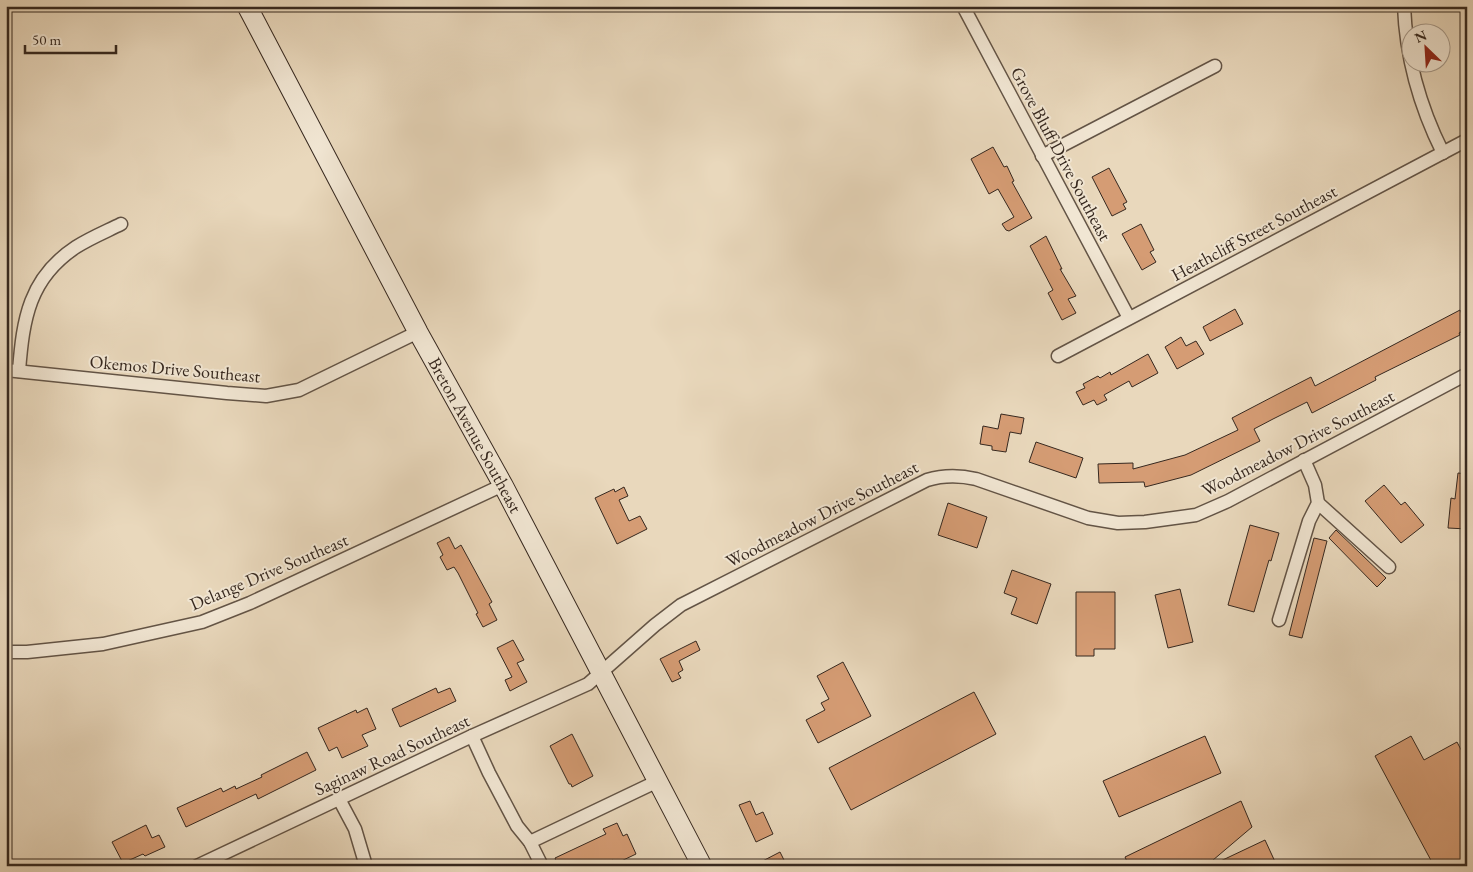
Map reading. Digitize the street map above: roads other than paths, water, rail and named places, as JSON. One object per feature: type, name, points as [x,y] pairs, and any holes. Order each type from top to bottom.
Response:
[{"type":"main road","name":"Breton Avenue Southeast","points":[[247,6],[418,332],[602,673],[702,866]]},
{"type":"street","name":"Grove Bluff Drive Southeast","points":[[964,6],[1129,318]]},
{"type":"street","points":[[1404,6],[1405,28],[1412,74],[1443,153]]},
{"type":"street","points":[[1042,156],[1215,66]]},
{"type":"street","name":"Heathcliff Street Southeast","points":[[1058,356],[1467,140]]},
{"type":"street","points":[[12,371],[30,303],[49,270],[76,247],[121,224]]},
{"type":"street","name":"Okemos Drive Southeast","points":[[12,371],[266,396],[299,390],[418,332]]},
{"type":"street","name":"Woodmeadow Drive Southeast","points":[[602,673],[656,624],[681,605],[927,480],[943,476],[960,476],[976,479],[1088,518],[1118,523],[1145,522],[1196,515],[1228,501],[1467,374]]},
{"type":"street","points":[[1279,620],[1309,521],[1318,503],[1315,485],[1304,460]]},
{"type":"street","name":"Delange Drive Southeast","points":[[6,652],[27,652],[103,644],[202,622],[250,603],[502,485]]},
{"type":"street","points":[[1318,503],[1389,567]]},
{"type":"street","name":"Saginaw Road Southeast","points":[[197,866],[472,736],[588,684],[602,673]]},
{"type":"street","points":[[472,736],[517,826],[530,842],[542,866]]},
{"type":"street","points":[[530,842],[658,781]]},
{"type":"street","points":[[340,799],[355,830],[366,866]]}]
